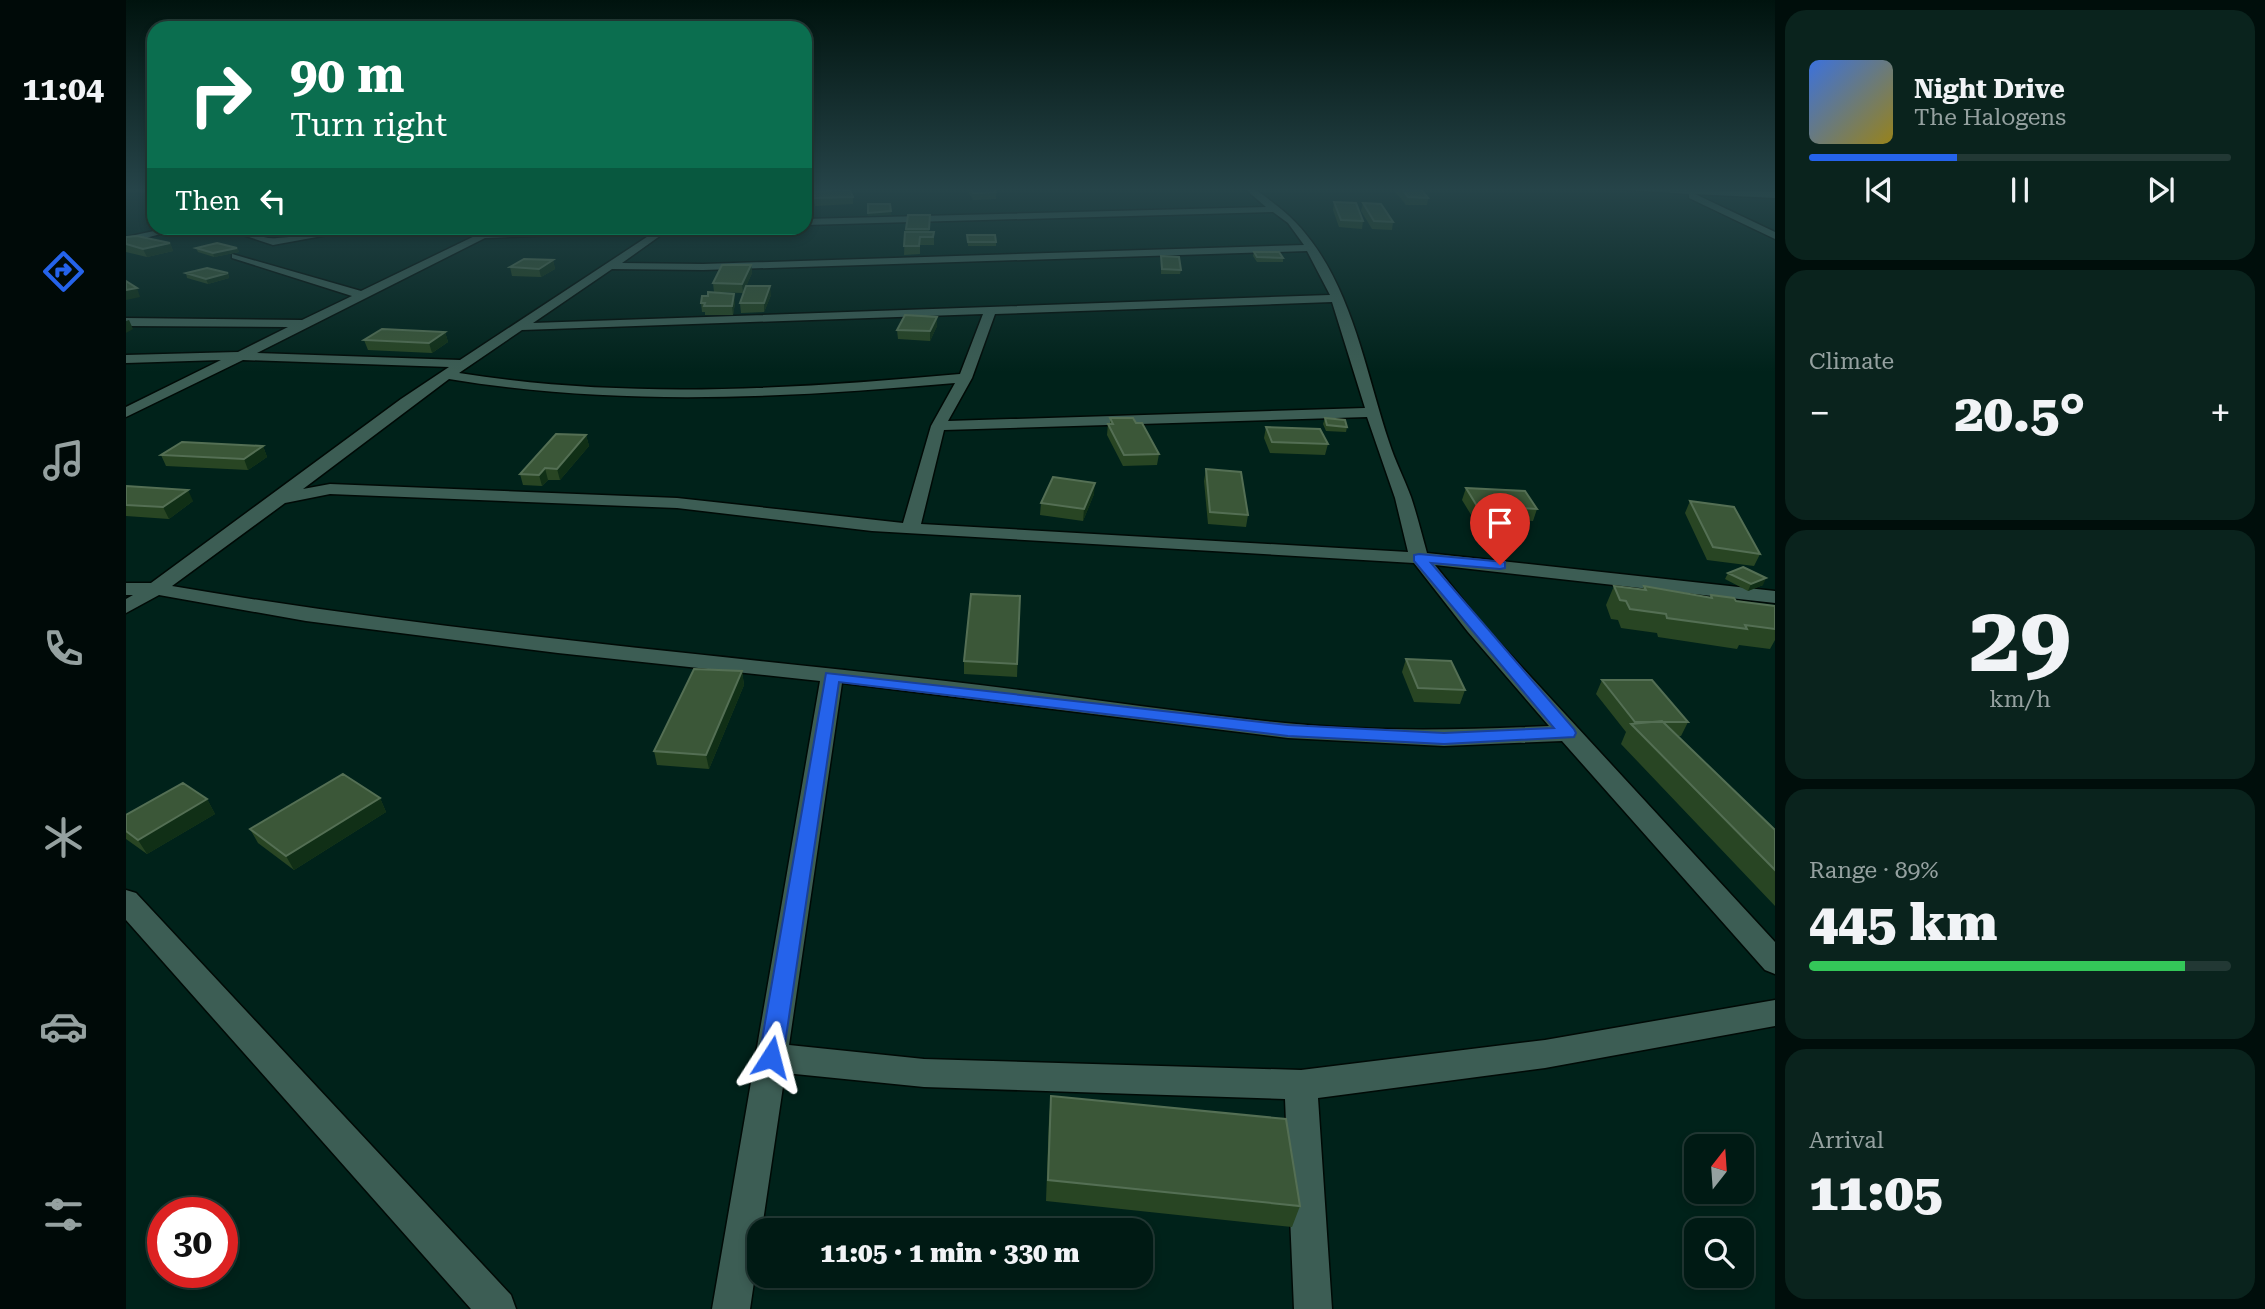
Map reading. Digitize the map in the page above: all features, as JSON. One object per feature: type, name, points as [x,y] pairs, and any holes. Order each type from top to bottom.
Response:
[{"type":"street","points":[[256,249],[236,256],[362,295]]},
{"type":"street","points":[[126,414],[452,249]]},
{"type":"street","points":[[126,607],[156,589],[208,548],[280,499],[447,375],[633,249]]},
{"type":"street","points":[[606,266],[704,267],[1276,249]]},
{"type":"street","points":[[1312,249],[1337,298],[1419,558],[1568,733],[1769,948]]},
{"type":"street","points":[[516,327],[1337,298]]},
{"type":"street","points":[[911,527],[938,426],[965,378],[991,309]]},
{"type":"street","points":[[126,322],[304,324]]},
{"type":"street","points":[[126,359],[242,356],[463,364]]},
{"type":"street","points":[[447,375],[506,387],[640,396],[768,395],[965,378]]},
{"type":"street","points":[[938,426],[1374,412]]},
{"type":"street","points":[[309,476],[330,489]]},
{"type":"street","points":[[280,499],[330,489],[677,503],[911,527],[1419,558],[1775,597]]},
{"type":"street","points":[[126,589],[156,589],[333,618],[558,647],[832,676],[1288,731],[1444,738],[1568,733]]},
{"type":"street","points":[[731,1309],[832,676]]},
{"type":"street","points":[[126,901],[497,1309]]},
{"type":"street","points":[[771,1057],[924,1073],[1301,1085],[1545,1054],[1775,1013]]},
{"type":"street","points":[[1301,1085],[1313,1309]]},
{"type":"building","points":[[200,249],[232,249],[213,253]]},
{"type":"building","points":[[1254,252],[1279,252],[1283,258],[1257,257]]},
{"type":"building","points":[[1161,256],[1179,257],[1181,270],[1162,269]]},
{"type":"building","points":[[524,259],[553,260],[539,269],[510,267]]},
{"type":"building","points":[[722,265],[751,265],[742,284],[713,283]]},
{"type":"building","points":[[207,268],[228,273],[206,279],[186,273]]},
{"type":"building","points":[[126,281],[137,288],[126,290]]},
{"type":"building","points":[[746,286],[770,286],[764,303],[740,303]]},
{"type":"building","points":[[708,292],[734,294],[732,306],[704,306],[705,303],[701,303],[702,296],[708,296]]},
{"type":"building","points":[[905,315],[937,317],[930,331],[897,330]]},
{"type":"building","points":[[382,329],[445,332],[429,343],[364,340]]},
{"type":"building","points":[[1110,418],[1133,418],[1136,423],[1142,423],[1159,454],[1124,455],[1108,424],[1113,424]]},
{"type":"building","points":[[1325,418],[1345,420],[1347,427],[1327,425]]},
{"type":"building","points":[[1266,427],[1320,429],[1328,444],[1272,442]]},
{"type":"building","points":[[556,434],[586,435],[557,469],[545,468],[539,475],[520,474]]},
{"type":"building","points":[[182,442],[263,446],[244,459],[161,455]]},
{"type":"building","points":[[1206,469],[1241,472],[1248,515],[1210,512]]},
{"type":"building","points":[[1053,477],[1095,483],[1084,509],[1041,503]]},
{"type":"building","points":[[126,486],[188,490],[163,507],[126,505]]},
{"type":"building","points":[[1466,488],[1525,491],[1537,509],[1477,506]]},
{"type":"building","points":[[1690,501],[1734,507],[1760,554],[1713,547]]},
{"type":"building","points":[[1743,567],[1766,578],[1751,584],[1728,573]]},
{"type":"building","points":[[1614,586],[1646,590],[1644,586],[1775,606],[1775,629],[1745,625],[1747,629],[1667,618],[1666,614],[1630,609],[1626,601],[1620,600]]},
{"type":"building","points":[[971,594],[1020,596],[1017,664],[964,661]]},
{"type":"building","points":[[1406,659],[1451,661],[1465,690],[1418,688]]},
{"type":"building","points":[[694,669],[742,671],[706,755],[654,751]]},
{"type":"building","points":[[1602,680],[1652,680],[1688,722],[1635,722]]},
{"type":"building","points":[[1662,721],[1775,830],[1775,870],[1631,724]]},
{"type":"building","points":[[343,774],[380,798],[286,856],[250,829]]},
{"type":"building","points":[[183,783],[207,799],[138,840],[126,831],[126,815]]},
{"type":"building","points":[[1051,1096],[1286,1119],[1300,1206],[1048,1180]]},
{"type":"route","points":[[771,1057],[832,676],[1288,731],[1444,738],[1568,733],[1475,628],[1419,558],[1500,565]]}]
